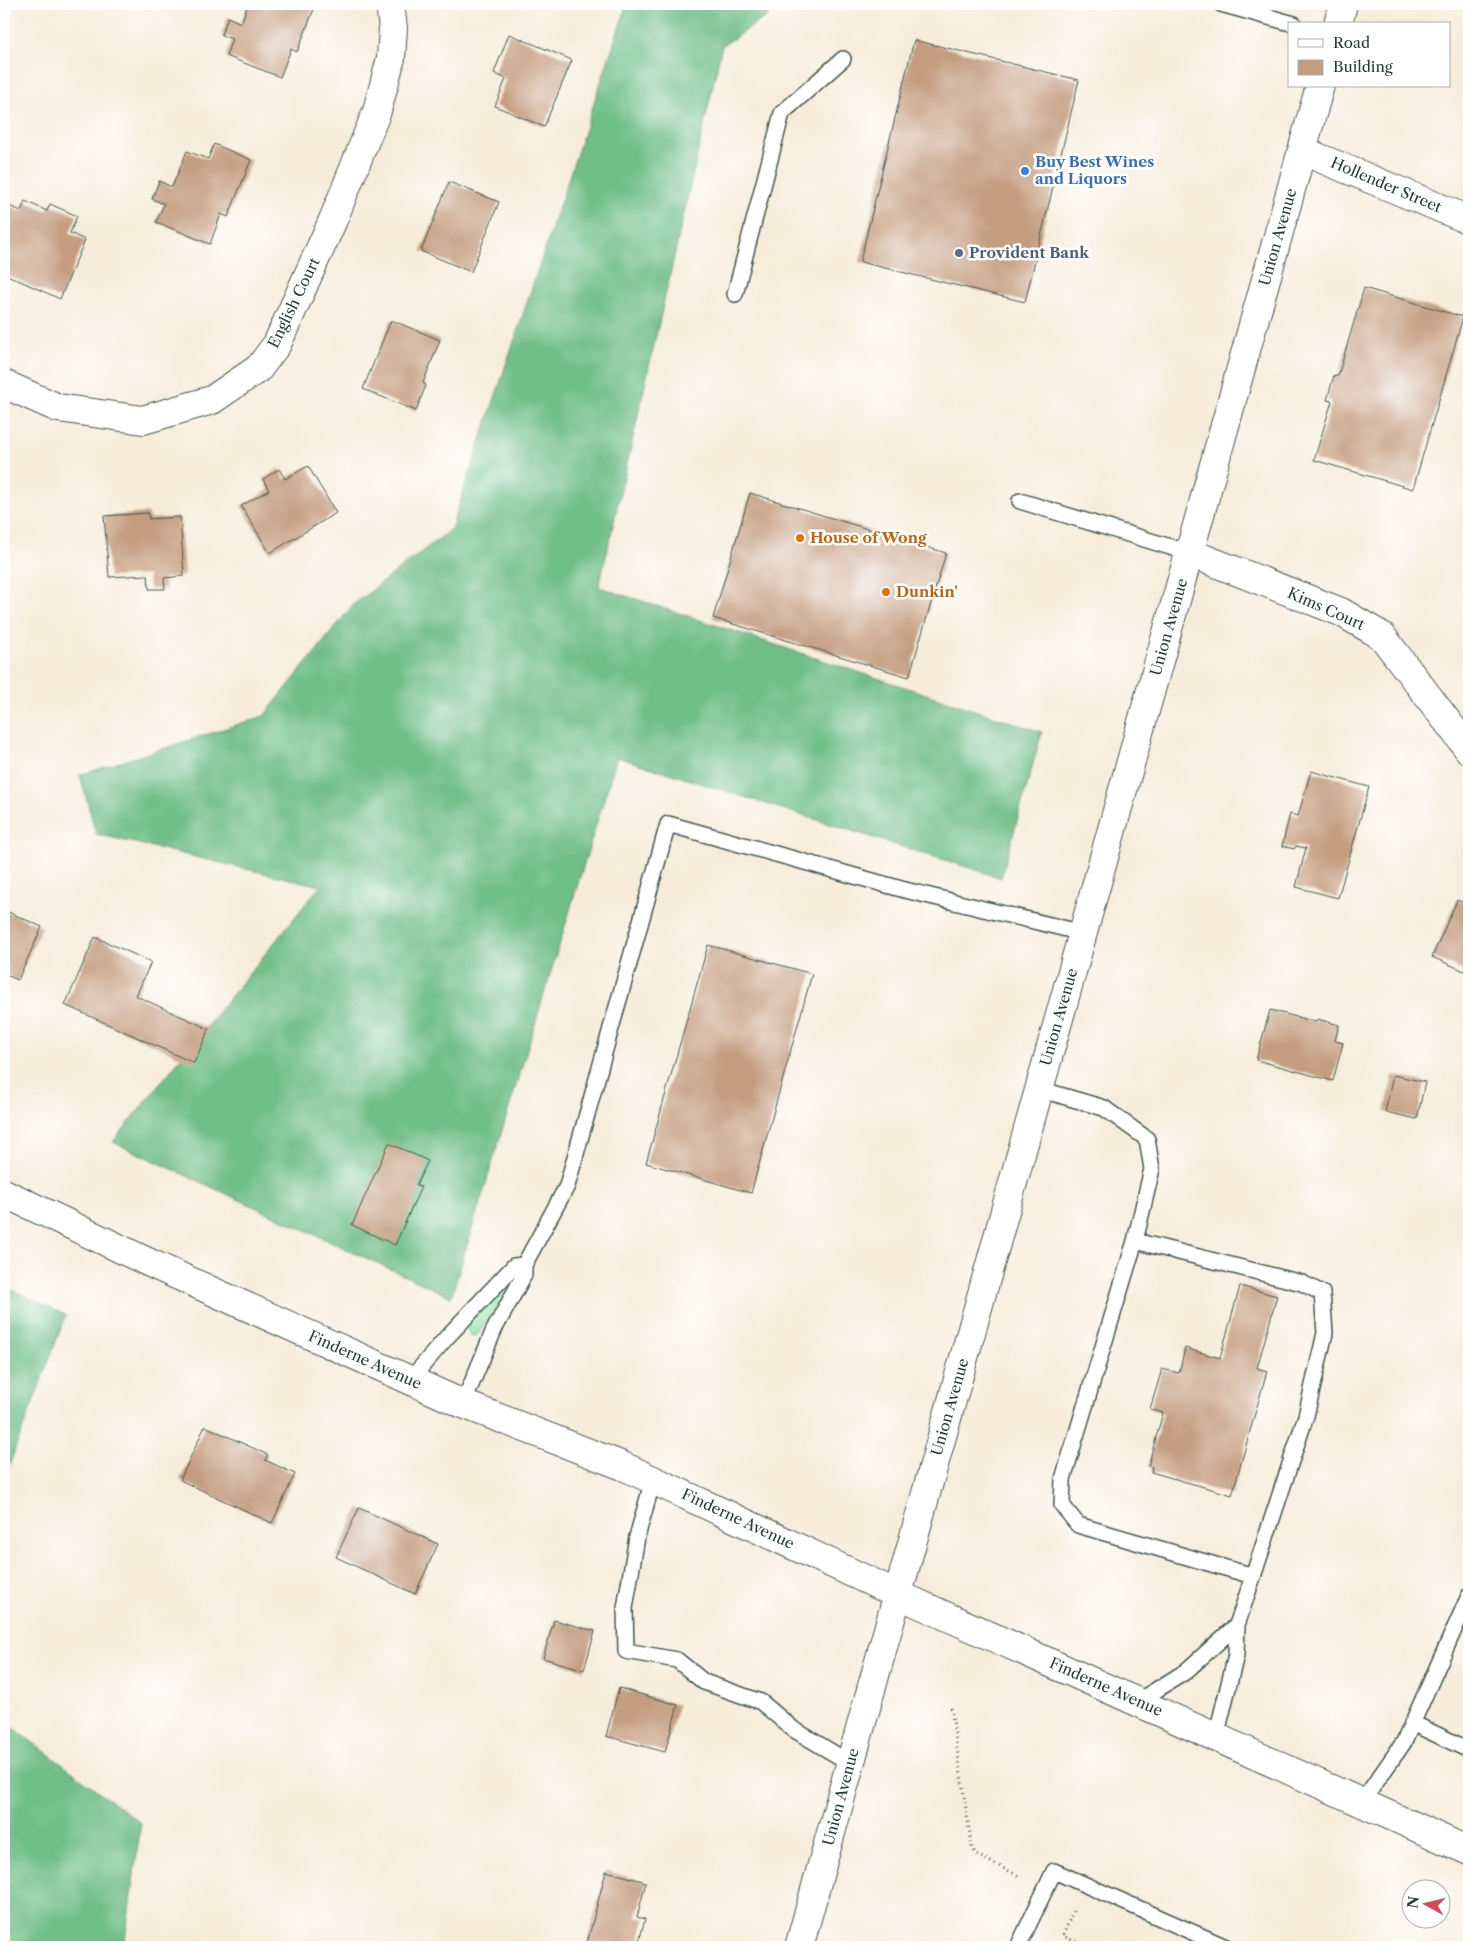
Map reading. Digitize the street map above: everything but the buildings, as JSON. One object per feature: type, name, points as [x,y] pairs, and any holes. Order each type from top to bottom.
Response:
[{"type":"street","name":"English Court","points":[[4,384],[58,408],[143,420],[212,400],[259,368],[277,344],[334,220],[377,112],[391,58],[393,28],[390,4]]},
{"type":"street","points":[[1338,22],[1343,4]]},
{"type":"street","name":"Union Avenue","points":[[799,1947],[1319,88]]},
{"type":"street","name":"Hollender Street","points":[[1302,151],[1469,220]]},
{"type":"street","name":"Kims Court","points":[[1190,553],[1341,612],[1382,636],[1469,750]]},
{"type":"street","name":"Finderne Avenue","points":[[4,1193],[152,1264],[464,1404],[623,1466],[897,1594],[1469,1851]]},
{"type":"lane","points":[[1221,4],[1288,22]]},
{"type":"lane","points":[[735,294],[782,113],[842,59]]},
{"type":"lane","points":[[1020,501],[1190,553]]},
{"type":"lane","points":[[464,1404],[494,1330],[524,1275],[524,1265],[568,1186],[668,824],[905,890],[1083,933]]},
{"type":"lane","points":[[1039,1089],[1104,1108],[1147,1139],[1152,1168],[1135,1241],[1063,1479],[1062,1505],[1078,1525],[1253,1576]]},
{"type":"lane","points":[[1135,1241],[1302,1283],[1322,1293],[1325,1333],[1308,1406],[1237,1625],[1236,1655],[1216,1737]]},
{"type":"lane","points":[[410,1380],[447,1337],[514,1266],[524,1265]]},
{"type":"lane","points":[[653,1480],[637,1537],[625,1608],[626,1650],[677,1660],[704,1682],[761,1702],[793,1729],[850,1763]]},
{"type":"lane","points":[[1362,1802],[1404,1742],[1469,1596]]},
{"type":"lane","points":[[1137,1702],[1185,1672],[1237,1625]]},
{"type":"lane","points":[[1412,1724],[1469,1750]]},
{"type":"lane","points":[[1018,1947],[1054,1871],[1226,1947]]},
{"type":"path","points":[[951,1708],[972,1848],[977,1855],[1026,1880]]},
{"type":"path","points":[[1074,1908],[1063,1936],[1088,1947]]},
{"type":"green space","points":[[627,4],[785,4],[722,46],[599,587],[1042,732],[1001,878],[617,757],[451,1297],[113,1142],[320,886],[96,834],[80,775],[264,716],[353,605],[451,529]]},
{"type":"green space","points":[[511,1280],[514,1281],[478,1334],[476,1336],[470,1335],[467,1330],[474,1317]]},
{"type":"green space","points":[[4,1286],[66,1315],[4,1479]]},
{"type":"green space","points":[[4,1721],[141,1823],[124,1947],[4,1947]]},
{"type":"place","name":"Buy Best Wines and Liquors","points":[[1025,171]]},
{"type":"place","name":"Provident Bank","points":[[959,253]]},
{"type":"place","name":"House of Wong","points":[[800,538]]},
{"type":"place","name":"Dunkin'","points":[[886,592]]}]
